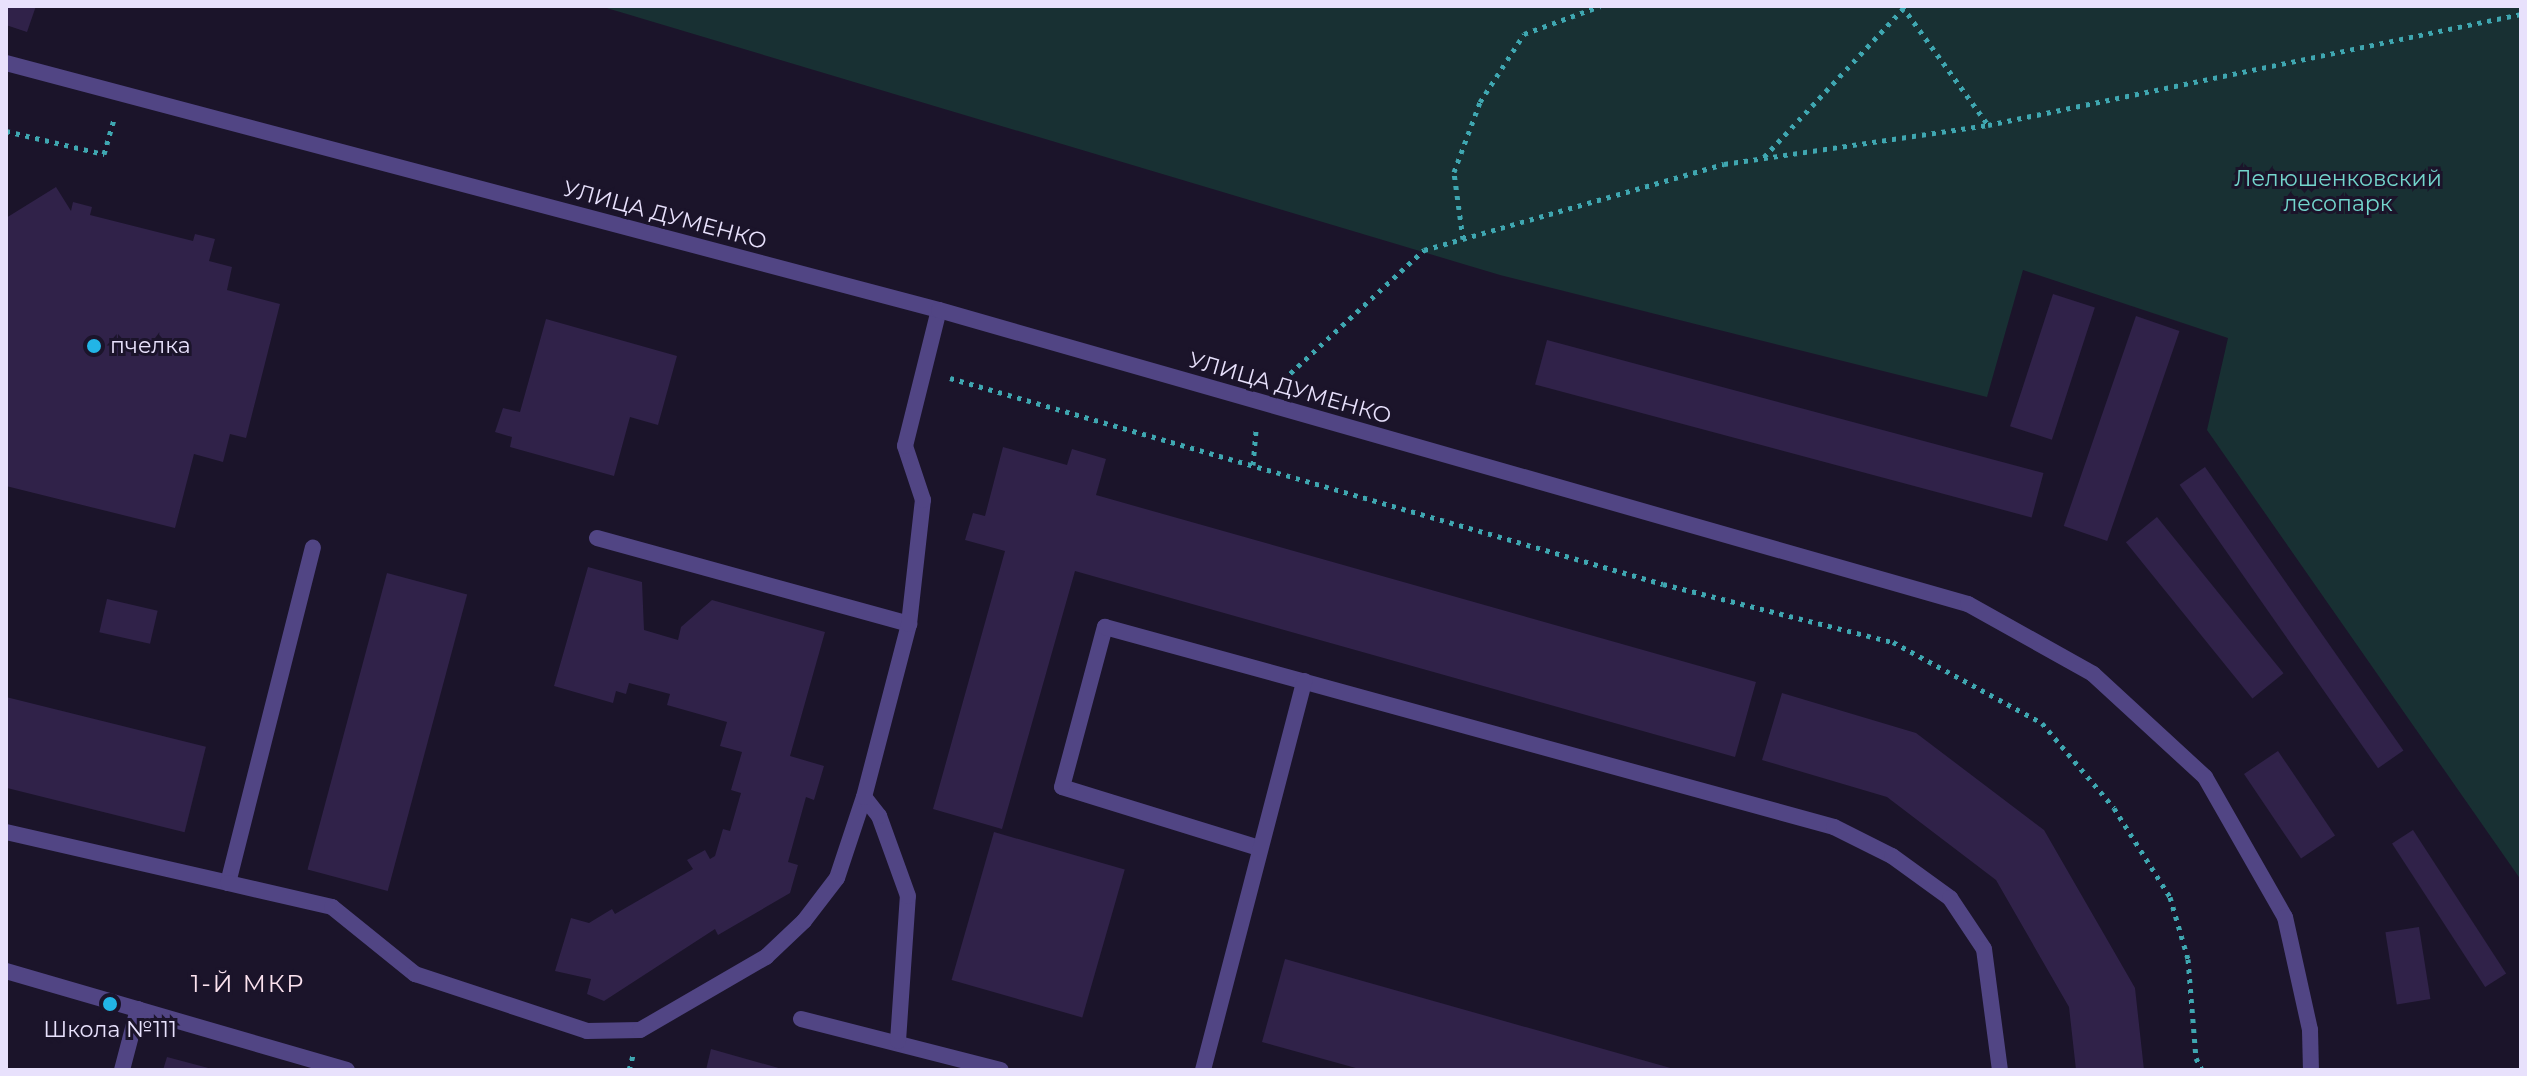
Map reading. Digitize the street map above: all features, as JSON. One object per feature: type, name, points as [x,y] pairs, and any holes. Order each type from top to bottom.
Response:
[{"type":"street","name":"УЛИЦА ДУМЕНКО","points":[[6,63],[939,310],[1968,604],[2093,674],[2205,777],[2285,917],[2310,1030],[2311,1070]]},
{"type":"street","points":[[6,832],[332,907],[415,974],[587,1031],[640,1030],[766,957],[804,921],[837,878],[864,797],[909,624],[923,500],[905,446],[939,310]]},
{"type":"street","points":[[597,538],[909,624]]},
{"type":"street","points":[[228,883],[313,548]]},
{"type":"street","points":[[1259,848],[1062,787],[1105,627],[1834,827],[1892,856],[1950,898],[1984,949],[2000,1070]]},
{"type":"street","points":[[1203,1070],[1304,681]]},
{"type":"street","points":[[864,797],[879,816],[908,896],[898,1041]]},
{"type":"street","points":[[6,971],[347,1070]]},
{"type":"street","points":[[122,1070],[138,1009]]},
{"type":"street","points":[[801,1019],[898,1041],[1001,1070]]},
{"type":"path","points":[[1463,239],[1454,172],[1480,102],[1524,34],[1600,6]]},
{"type":"path","points":[[1764,158],[1903,7],[1988,125]]},
{"type":"path","points":[[1253,465],[1259,402],[1424,250],[1724,164],[1988,125],[2521,14]]},
{"type":"path","points":[[6,131],[104,154],[120,94]]},
{"type":"path","points":[[923,370],[1663,584],[1893,642],[2042,723],[2114,808],[2170,897],[2188,959],[2196,1058],[2202,1070]]},
{"type":"green space","name":"Лелюшенковский лесопарк","points":[[600,6],[2521,6],[2521,880],[2207,430],[2228,338],[2023,270],[1987,397],[1500,275]]},
{"type":"building","points":[[6,6],[36,6],[27,32],[6,25]]},
{"type":"building","points":[[56,187],[71,211],[73,202],[92,207],[90,215],[193,241],[195,234],[215,239],[209,261],[232,267],[227,290],[280,304],[246,438],[230,434],[223,462],[194,454],[175,528],[6,486],[6,218]]},
{"type":"building","points":[[2053,294],[2095,308],[2052,440],[2010,426]]},
{"type":"building","points":[[2136,316],[2179,331],[2107,541],[2064,526]]},
{"type":"building","points":[[546,319],[677,356],[658,425],[630,417],[614,476],[510,447],[512,437],[495,432],[503,408],[520,412]]},
{"type":"building","points":[[1547,340],[2043,473],[2032,517],[1535,384]]},
{"type":"building","points":[[1003,447],[1067,465],[1072,449],[1106,459],[1096,495],[1756,682],[1735,757],[1075,571],[1002,829],[933,809],[1005,551],[965,540],[973,513],[985,516]]},
{"type":"building","points":[[2205,467],[2403,750],[2378,768],[2180,485]]},
{"type":"building","points":[[2157,517],[2283,673],[2252,698],[2126,542]]},
{"type":"building","points":[[588,567],[642,582],[644,630],[678,640],[681,627],[712,600],[825,632],[790,756],[824,766],[814,800],[806,797],[788,862],[798,865],[790,893],[718,935],[715,929],[604,1001],[587,994],[591,979],[555,971],[571,918],[589,923],[612,909],[615,914],[693,869],[687,860],[705,850],[710,859],[715,856],[723,829],[730,831],[741,793],[731,790],[742,752],[720,746],[727,722],[667,705],[670,694],[629,683],[626,694],[616,691],[613,703],[554,686]]},
{"type":"building","points":[[387,573],[467,594],[388,891],[308,870]]},
{"type":"building","points":[[107,599],[158,611],[150,644],[99,632]]},
{"type":"building","points":[[1782,693],[1916,733],[2044,830],[2135,988],[2144,1070],[2076,1070],[2069,1007],[1996,880],[1887,797],[1762,760]]},
{"type":"building","points":[[6,697],[206,747],[185,832],[6,788]]},
{"type":"building","points":[[2278,751],[2335,836],[2301,858],[2244,774]]},
{"type":"building","points":[[2413,830],[2506,973],[2485,987],[2392,844]]},
{"type":"building","points":[[994,832],[1125,869],[1082,1018],[952,980]]},
{"type":"building","points":[[2419,927],[2430,999],[2397,1004],[2385,932]]},
{"type":"building","points":[[1285,959],[1674,1070],[1363,1070],[1262,1042]]},
{"type":"building","points":[[711,1049],[782,1069],[782,1070],[706,1070]]},
{"type":"building","points":[[167,1057],[212,1069],[212,1070],[163,1070]]},
{"type":"place","name":"пчелка","points":[[94,346]]},
{"type":"place","name":"Школа №111","points":[[110,1004]]},
{"type":"district","name":"1-Й МКР","points":[[248,984]]}]
